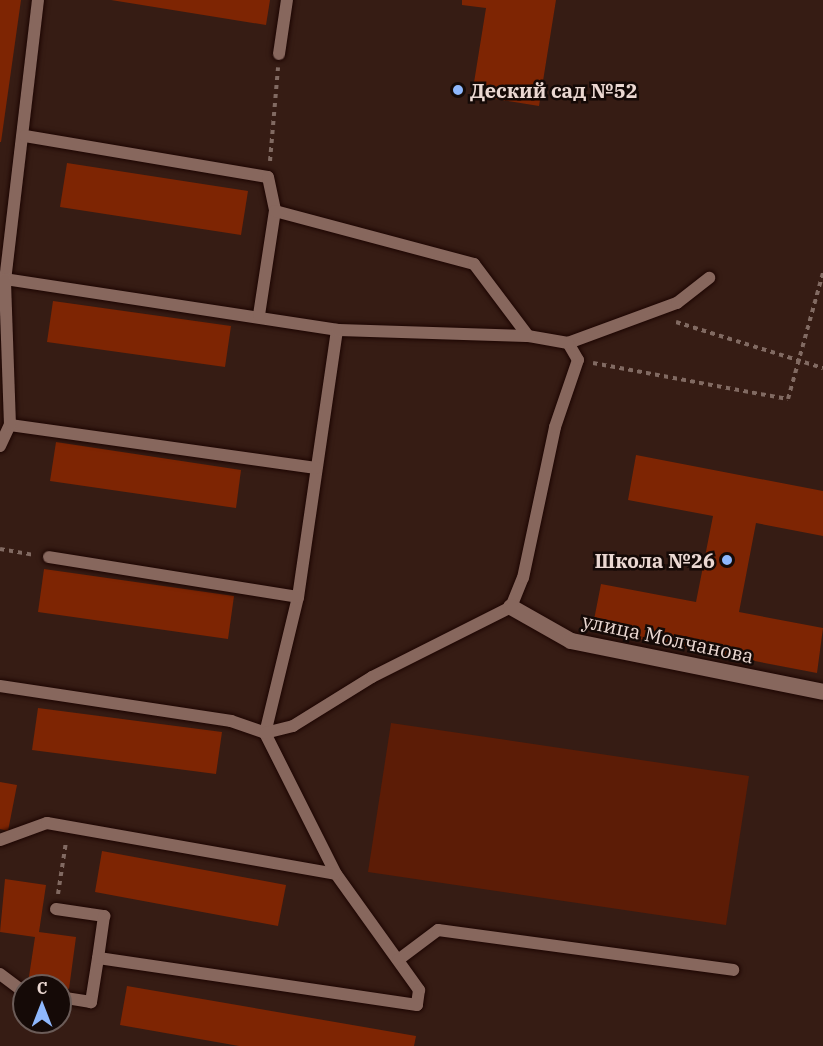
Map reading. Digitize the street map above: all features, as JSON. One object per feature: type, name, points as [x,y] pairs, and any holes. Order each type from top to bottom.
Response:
[{"type":"street","name":"улица Молчанова","points":[[511,608],[571,641],[823,692]]},
{"type":"lane","points":[[0,446],[10,424],[5,279],[25,136],[39,0]]},
{"type":"lane","points":[[279,54],[287,0]]},
{"type":"lane","points":[[25,136],[268,177],[275,211],[259,315]]},
{"type":"lane","points":[[275,211],[474,264],[528,336]]},
{"type":"lane","points":[[5,279],[259,315],[337,330],[528,336],[568,343],[677,303],[709,278]]},
{"type":"lane","points":[[98,958],[417,1005],[419,990],[336,874],[265,733],[298,597],[337,330]]},
{"type":"lane","points":[[0,686],[231,721],[265,733],[293,726],[372,677],[511,608],[523,578],[555,427],[578,360],[568,343]]},
{"type":"lane","points":[[10,424],[316,468]]},
{"type":"lane","points":[[49,557],[298,597]]},
{"type":"lane","points":[[0,840],[47,823],[336,874]]},
{"type":"lane","points":[[56,909],[104,916],[91,1002],[72,999]]},
{"type":"lane","points":[[398,960],[438,930],[733,970]]},
{"type":"path","points":[[268,177],[279,54]]},
{"type":"path","points":[[578,360],[788,399],[823,273]]},
{"type":"path","points":[[649,314],[823,368]]},
{"type":"path","points":[[0,549],[49,557]]},
{"type":"path","points":[[56,909],[68,826]]},
{"type":"shaded area","points":[[391,723],[749,776],[726,925],[368,872]]},
{"type":"building","points":[[0,0],[21,0],[1,142],[0,142]]},
{"type":"building","points":[[111,0],[270,0],[266,25]]},
{"type":"building","points":[[462,0],[556,0],[539,106],[472,95],[486,8],[462,5]]},
{"type":"building","points":[[67,163],[248,191],[241,235],[60,207]]},
{"type":"building","points":[[53,301],[231,326],[225,367],[47,342]]},
{"type":"building","points":[[56,442],[241,470],[236,508],[50,481]]},
{"type":"building","name":"Школа №26","points":[[636,455],[823,491],[823,536],[756,523],[739,612],[823,628],[817,673],[592,630],[601,584],[696,602],[713,516],[628,500]]},
{"type":"building","points":[[44,569],[234,596],[228,639],[38,612]]},
{"type":"building","points":[[38,708],[222,732],[216,774],[32,750]]},
{"type":"building","points":[[0,782],[17,785],[8,831],[0,829]]},
{"type":"building","points":[[102,851],[286,885],[278,926],[95,892]]},
{"type":"building","points":[[5,879],[46,885],[39,932],[76,937],[71,974],[29,974],[35,937],[0,932]]},
{"type":"building","points":[[127,986],[416,1036],[414,1046],[239,1046],[120,1025]]},
{"type":"place","name":"Деский сад №52","points":[[458,90]]},
{"type":"place","name":"Школа №26","points":[[727,560]]}]
